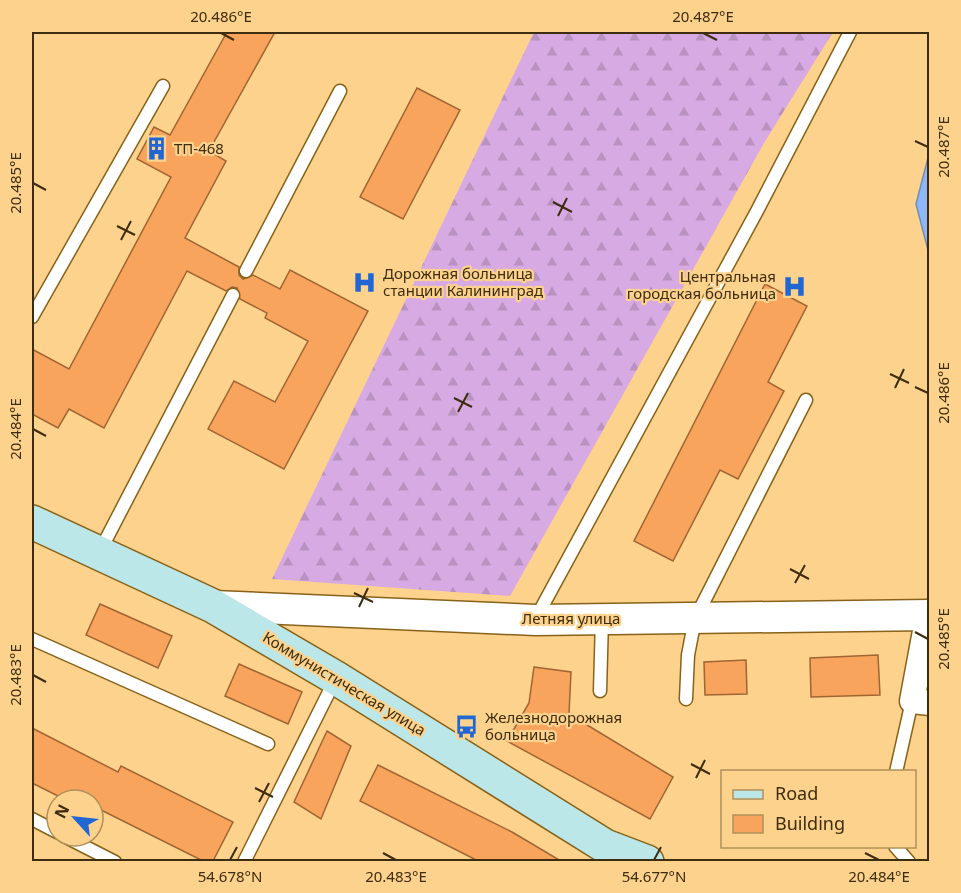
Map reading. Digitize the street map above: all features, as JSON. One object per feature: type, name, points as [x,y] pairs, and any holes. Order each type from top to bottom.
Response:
[{"type":"main road","name":"Коммунистическая улица","points":[[32,522],[213,606],[336,678],[601,854],[647,861]]},
{"type":"street","name":"Летняя улица","points":[[213,606],[536,620],[929,615]]},
{"type":"street","points":[[921,702],[929,615]]},
{"type":"lane","points":[[536,620],[758,211],[850,32]]},
{"type":"lane","points":[[32,318],[163,86]]},
{"type":"lane","points":[[246,271],[340,91]]},
{"type":"lane","points":[[99,552],[233,295]]},
{"type":"lane","points":[[686,699],[688,655],[695,619],[806,400]]},
{"type":"lane","points":[[600,691],[602,619]]},
{"type":"lane","points":[[32,639],[268,744]]},
{"type":"lane","points":[[244,861],[336,678]]},
{"type":"lane","points":[[896,770],[921,702]]},
{"type":"lane","points":[[88,848],[115,861]]},
{"type":"lane","points":[[897,848],[909,861]]},
{"type":"green space","points":[[534,32],[833,32],[764,143],[510,596],[272,579]]},
{"type":"water","points":[[929,154],[929,254],[916,204]]},
{"type":"building","points":[[227,32],[275,32],[209,151],[226,161],[185,238],[239,267],[239,275],[243,279],[253,275],[280,289],[290,270],[368,311],[284,469],[208,429],[234,381],[275,402],[308,341],[265,318],[267,313],[240,299],[237,288],[232,287],[226,291],[187,271],[104,428],[69,409],[58,428],[32,414],[32,349],[69,369],[171,177],[137,159],[154,127],[170,135]]},
{"type":"building","points":[[417,88],[460,110],[403,219],[360,197]]},
{"type":"building","points":[[765,284],[807,306],[768,382],[784,391],[738,479],[720,470],[673,561],[634,541]]},
{"type":"building","points":[[100,604],[172,636],[158,668],[86,635]]},
{"type":"building","points":[[878,655],[880,695],[811,697],[810,658]]},
{"type":"building","points":[[746,660],[747,694],[705,695],[704,662]]},
{"type":"building","points":[[239,664],[302,692],[288,724],[225,696]]},
{"type":"building","points":[[534,667],[571,672],[569,714],[673,777],[650,819],[507,741],[529,703]]},
{"type":"building","points":[[32,728],[118,772],[121,766],[233,822],[213,861],[203,861],[105,812],[105,788],[45,790],[32,783]]},
{"type":"building","points":[[327,731],[351,746],[321,819],[294,802]]},
{"type":"building","points":[[378,765],[512,832],[561,861],[478,861],[360,801]]},
{"type":"place","name":"ТП-468","points":[[156,149]]},
{"type":"place","name":"Дорожная больница станции Калининград","points":[[365,283]]},
{"type":"place","name":"Центральная городская больница","points":[[794,286]]},
{"type":"place","name":"Железнодорожная больница","points":[[467,727]]}]
